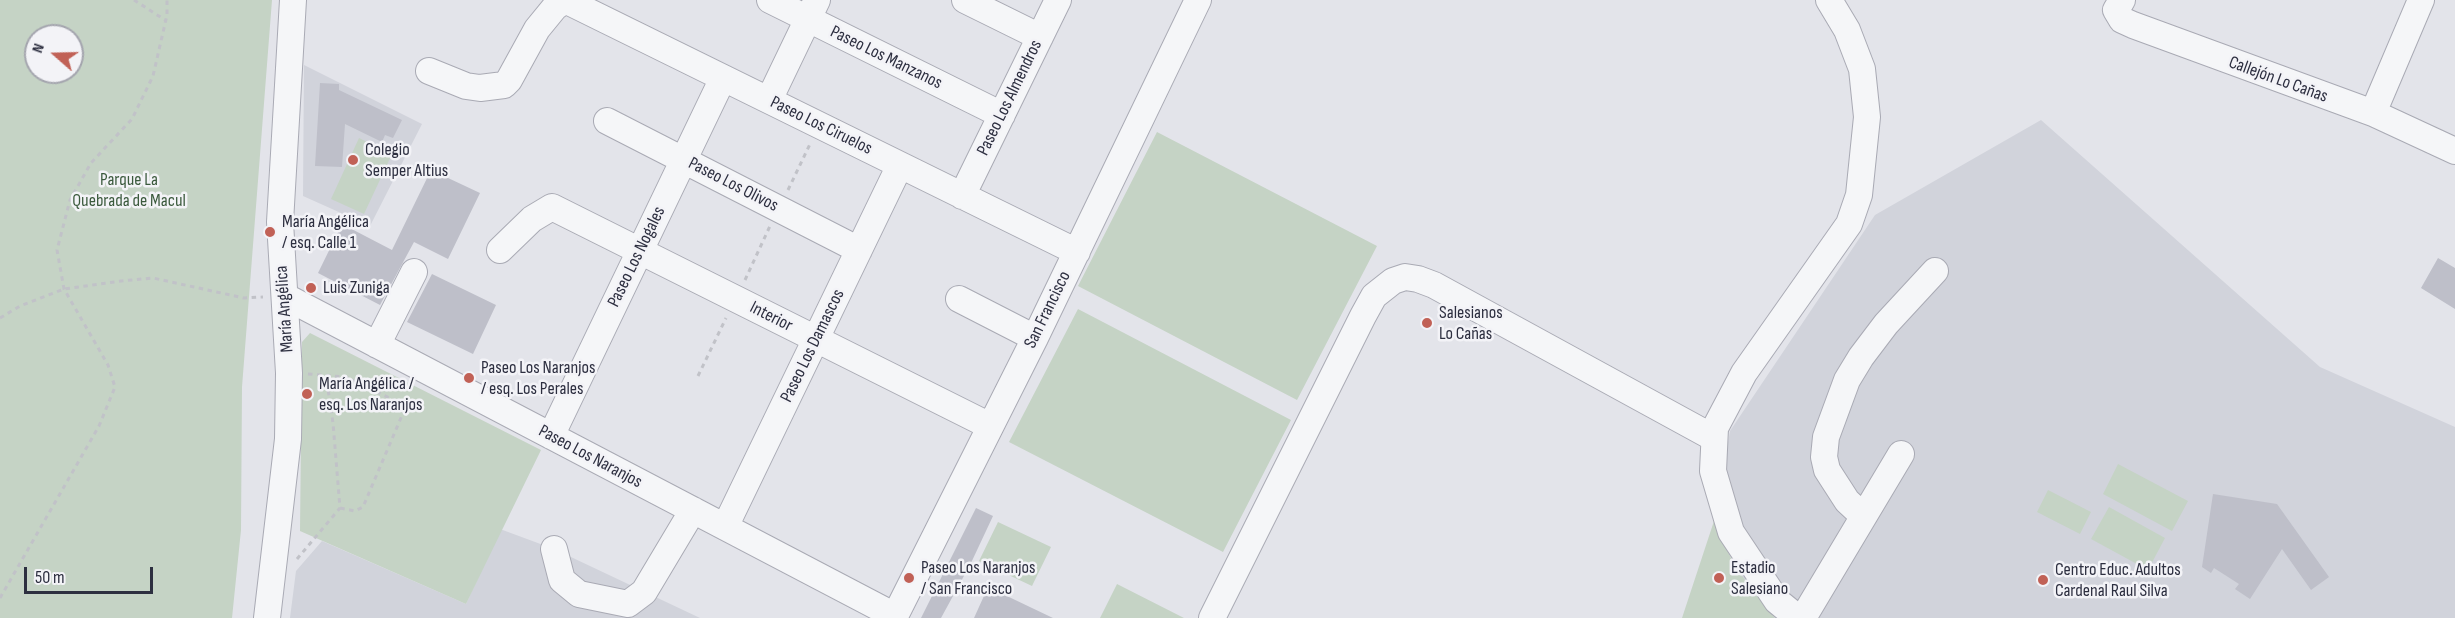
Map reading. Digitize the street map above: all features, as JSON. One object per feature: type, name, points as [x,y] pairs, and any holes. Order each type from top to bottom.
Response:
[{"type":"street","name":"María Angélica","points":[[267,618],[287,459],[289,372],[280,222],[293,0]]},
{"type":"street","points":[[429,71],[466,86],[480,88],[504,85],[537,29],[555,7],[565,0]]},
{"type":"street","name":"Paseo Los Ciruelos","points":[[565,0],[1077,252]]},
{"type":"street","name":"Paseo Los Manzanos","points":[[770,0],[812,9],[1002,115]]},
{"type":"street","points":[[965,0],[1040,37]]},
{"type":"street","name":"Paseo Los Almendros","points":[[962,196],[1058,0]]},
{"type":"street","name":"San Francisco","points":[[895,617],[1035,338],[1198,0]]},
{"type":"street","points":[[1829,0],[1847,30],[1862,69],[1867,117],[1859,195],[1849,224],[1744,373],[1715,428],[1714,438],[1713,471],[1731,532],[1777,601],[1800,618],[1900,454]]},
{"type":"street","name":"Callejón Lo Cañas","points":[[2122,0],[2116,10],[2122,20],[2133,25],[2373,113],[2455,151]]},
{"type":"street","points":[[2373,113],[2421,0]]},
{"type":"street","points":[[768,100],[812,9]]},
{"type":"street","name":"Paseo Los Nogales","points":[[551,436],[723,78]]},
{"type":"street","name":"Paseo Los Olivos","points":[[607,121],[859,250]]},
{"type":"street","name":"Paseo Los Damascos","points":[[725,527],[900,165]]},
{"type":"street","name":"Interior","points":[[500,250],[532,219],[552,207],[990,426]]},
{"type":"street","points":[[1862,515],[1847,501],[1827,470],[1824,457],[1826,436],[1847,380],[1861,357],[1886,324],[1935,271]]},
{"type":"street","points":[[377,345],[414,272]]},
{"type":"street","points":[[1212,618],[1363,316],[1374,296],[1393,281],[1411,278],[1434,285],[1714,438]]},
{"type":"street","name":"Paseo Los Naranjos","points":[[286,297],[895,617]]},
{"type":"street","points":[[959,299],[1035,338]]},
{"type":"street","points":[[554,549],[562,580],[579,594],[628,604],[644,592],[693,510]]},
{"type":"path","points":[[134,0],[166,21]]},
{"type":"path","points":[[0,598],[110,405],[115,387],[108,365],[64,289],[57,250],[70,200],[91,164],[132,119],[153,76],[166,21],[167,0]]},
{"type":"path","points":[[698,376],[819,125]]},
{"type":"path","points":[[0,318],[20,306],[64,289],[94,283],[153,279],[244,298],[286,297]]},
{"type":"path","points":[[289,372],[346,377],[406,406],[363,507],[355,511],[340,508]]},
{"type":"path","points":[[293,562],[340,508],[333,423],[326,376]]},
{"type":"shaded area","name":"Colegio Semper Altius","points":[[304,65],[422,124],[370,226],[303,196]]},
{"type":"shaded area","points":[[2041,120],[2320,367],[2455,427],[2455,618],[1775,618],[1763,606],[1735,567],[1714,521],[1730,431],[1875,215]]},
{"type":"shaded area","points":[[500,529],[554,549],[700,618],[290,618],[296,571],[322,541],[466,604]]},
{"type":"green space","name":"Parque La Quebrada de Macul","points":[[0,0],[272,0],[242,387],[241,530],[232,618],[0,618]]},
{"type":"green space","points":[[1157,132],[1377,246],[1297,400],[1078,286]]},
{"type":"green space","points":[[359,138],[392,154],[364,214],[331,199]]},
{"type":"green space","points":[[1078,309],[1291,420],[1223,552],[1009,442]]},
{"type":"green space","points":[[310,333],[541,450],[466,604],[300,531],[302,342]]},
{"type":"green space","points":[[2118,464],[2188,501],[2172,531],[2103,494]]},
{"type":"green space","points":[[2048,490],[2091,512],[2080,534],[2037,512]]},
{"type":"green space","points":[[2109,507],[2165,538],[2148,570],[2091,539]]},
{"type":"green space","name":"Estadio Salesiano","points":[[1714,521],[1735,567],[1775,618],[1682,618]]},
{"type":"green space","points":[[998,522],[1051,547],[1032,586],[979,561]]},
{"type":"green space","points":[[1117,584],[1184,618],[1100,618]]},
{"type":"building","points":[[320,83],[339,84],[339,90],[402,120],[393,138],[385,135],[382,142],[345,124],[342,167],[315,166]]},
{"type":"building","points":[[431,170],[480,193],[448,259],[414,242],[380,305],[318,273],[342,224],[392,250]]},
{"type":"building","points":[[2438,258],[2455,268],[2455,309],[2421,288]]},
{"type":"building","points":[[432,274],[496,305],[473,354],[407,322]]},
{"type":"building","points":[[2213,494],[2277,504],[2329,577],[2311,590],[2282,549],[2250,599],[2235,589],[2239,584],[2214,568],[2211,573],[2202,567]]},
{"type":"building","points":[[976,508],[993,516],[971,563],[941,618],[921,618]]},
{"type":"building","points":[[988,587],[1053,618],[974,618]]},
{"type":"place","name":"Colegio Semper Altius","points":[[353,160]]},
{"type":"place","name":"María Angélica / esq. Calle 1","points":[[270,232]]},
{"type":"place","name":"Luis Zuniga","points":[[311,288]]},
{"type":"place","name":"Salesianos Lo Cañas","points":[[1427,323]]},
{"type":"place","name":"Paseo Los Naranjos / esq. Los Perales","points":[[469,378]]},
{"type":"place","name":"María Angélica / esq. Los Naranjos","points":[[307,394]]},
{"type":"place","name":"Paseo Los Naranjos / San Francisco","points":[[909,578]]},
{"type":"place","name":"Estadio Salesiano","points":[[1719,578]]},
{"type":"place","name":"Centro Educ. Adultos Cardenal Raul Silva","points":[[2043,580]]}]
